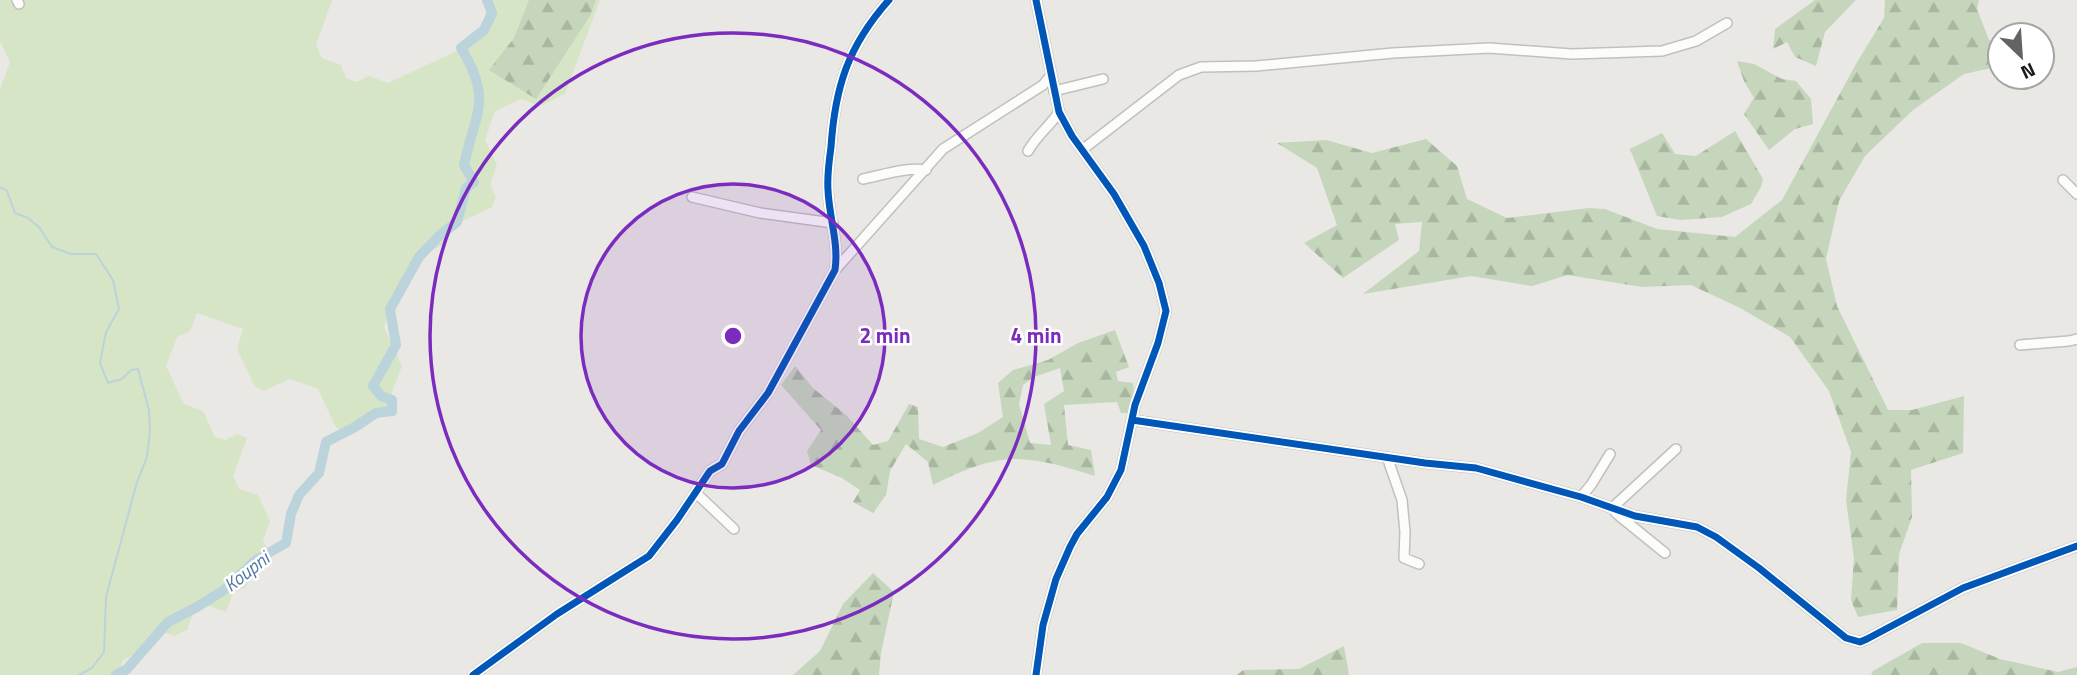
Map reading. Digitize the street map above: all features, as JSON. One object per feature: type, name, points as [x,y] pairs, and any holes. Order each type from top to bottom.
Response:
[{"type":"street","points":[[835,270],[837,252],[828,188],[836,97],[851,54],[889,0]]},
{"type":"street","points":[[1036,0],[1059,111],[1067,128],[1137,231],[1165,302],[1165,320],[1140,390],[1121,470],[1107,497],[1077,534],[1056,579],[1043,625],[1036,675]]},
{"type":"street","points":[[1082,150],[1179,75],[1201,67],[1256,66],[1393,53],[1489,48],[1572,54],[1662,51],[1696,41],[1727,23]]},
{"type":"street","points":[[473,675],[557,614],[649,556],[710,471],[722,464],[739,431],[768,393],[835,270],[943,149],[1043,85],[1051,75]]},
{"type":"street","points":[[1054,91],[1103,79]]},
{"type":"street","points":[[1028,150],[1059,111]]},
{"type":"street","points":[[863,179],[926,170]]},
{"type":"street","points":[[2063,180],[2077,194]]},
{"type":"street","points":[[692,197],[760,213],[833,223]]},
{"type":"street","points":[[2020,345],[2077,339]]},
{"type":"street","points":[[1132,420],[1496,472],[1643,517],[1702,529],[1759,568],[1853,642],[1867,639],[1963,588],[2077,546]]},
{"type":"street","points":[[1612,508],[1676,449]]},
{"type":"street","points":[[1581,496],[1610,454]]},
{"type":"street","points":[[1387,457],[1402,500],[1404,558],[1419,564]]},
{"type":"street","points":[[696,493],[734,529]]},
{"type":"street","points":[[1612,508],[1665,553]]},
{"type":"green space","points":[[0,0],[332,0],[316,45],[322,58],[341,65],[346,78],[356,82],[369,76],[388,83],[478,41],[493,0],[600,0],[565,94],[540,106],[521,99],[495,111],[485,140],[497,165],[490,184],[496,197],[492,207],[454,225],[447,243],[421,255],[414,274],[401,280],[384,327],[402,366],[384,413],[346,431],[336,428],[318,389],[290,379],[264,391],[255,387],[237,349],[243,329],[197,313],[190,331],[177,337],[166,366],[184,404],[203,411],[215,437],[225,440],[237,434],[247,438],[233,476],[239,489],[258,495],[270,521],[263,540],[269,553],[265,562],[253,569],[246,587],[233,593],[226,612],[207,605],[194,611],[187,630],[174,636],[155,629],[148,648],[123,660],[117,675],[0,675],[0,89],[10,62],[0,41]]},
{"type":"green space","points":[[529,0],[596,0],[590,16],[536,99],[489,70],[514,38]]},
{"type":"green space","points":[[1815,0],[1856,0],[1825,32],[1816,66],[1795,57],[1787,42],[1773,49],[1775,29]]},
{"type":"green space","points":[[1885,0],[1979,0],[1977,9],[1986,32],[1986,69],[1964,74],[1913,110],[1865,156],[1839,201],[1826,259],[1837,306],[1888,410],[1912,410],[1964,396],[1963,453],[1911,470],[1912,517],[1899,554],[1897,610],[1858,617],[1851,600],[1854,558],[1846,500],[1851,452],[1829,391],[1790,337],[1740,308],[1691,285],[1642,287],[1568,275],[1532,286],[1471,276],[1363,294],[1419,251],[1422,222],[1395,224],[1399,240],[1343,278],[1304,243],[1337,225],[1317,168],[1277,143],[1326,140],[1372,153],[1426,139],[1457,166],[1467,199],[1507,218],[1589,208],[1605,209],[1657,229],[1735,237],[1782,200],[1884,18]]},
{"type":"green space","points":[[1737,61],[1754,64],[1782,79],[1796,81],[1811,99],[1813,124],[1795,129],[1769,150],[1744,114],[1754,98]]},
{"type":"green space","points":[[1735,131],[1763,179],[1751,204],[1722,217],[1680,220],[1657,216],[1630,149],[1662,133],[1675,154],[1696,156]]},
{"type":"green space","points":[[1115,330],[1129,367],[1116,372],[1118,381],[1133,383],[1136,413],[1121,413],[1117,402],[1064,405],[1068,445],[1091,450],[1095,476],[1045,462],[1015,459],[983,464],[933,485],[928,462],[906,444],[890,471],[886,495],[873,513],[853,502],[860,490],[842,478],[811,465],[807,451],[821,430],[781,385],[795,366],[813,388],[846,415],[873,445],[888,441],[909,404],[918,407],[919,439],[943,447],[978,433],[1003,417],[998,383],[1013,370],[1048,360],[1078,343]],"holes":[[[1060,368],[1064,391],[1044,404],[1051,445],[1030,443],[1019,404],[1023,385],[1034,377]]]},
{"type":"green space","points":[[873,573],[894,592],[879,675],[793,675],[820,651],[843,604]]},
{"type":"green space","points":[[1922,643],[1961,643],[2000,659],[2058,672],[2077,667],[2077,675],[1871,675],[1873,671]]},
{"type":"green space","points":[[1344,646],[1349,675],[1237,675],[1243,670],[1299,669]]},
{"type":"waterway","name":"Koupni","points":[[116,675],[127,669],[168,622],[224,590],[256,560],[286,543],[291,514],[299,495],[319,473],[326,442],[376,413],[392,411],[392,400],[381,396],[373,386],[396,345],[390,309],[419,257],[457,222],[466,188],[474,182],[464,165],[479,106],[479,94],[477,81],[461,48],[484,30],[492,13],[487,0]]},
{"type":"waterway","points":[[0,187],[7,191],[15,213],[28,218],[39,227],[52,247],[71,254],[96,254],[113,280],[119,309],[106,332],[100,363],[108,383],[122,379],[131,370],[138,369],[149,410],[147,457],[137,482],[106,597],[104,652],[92,668],[79,675]]},
{"type":"cycle path","points":[[473,675],[557,614],[649,556],[710,471],[722,464],[739,431],[768,393],[835,270],[836,250],[828,179],[836,105],[840,86],[854,51],[863,34],[889,0]]},
{"type":"cycle path","points":[[1036,0],[1059,112],[1072,136],[1114,194],[1144,246],[1159,283],[1166,311],[1158,343],[1135,405],[1121,470],[1107,497],[1077,534],[1056,579],[1043,625],[1036,675]]},
{"type":"cycle path","points":[[1132,420],[1476,468],[1581,497],[1635,516],[1697,527],[1716,537],[1759,568],[1846,638],[1860,642],[1963,588],[2077,546]]}]
